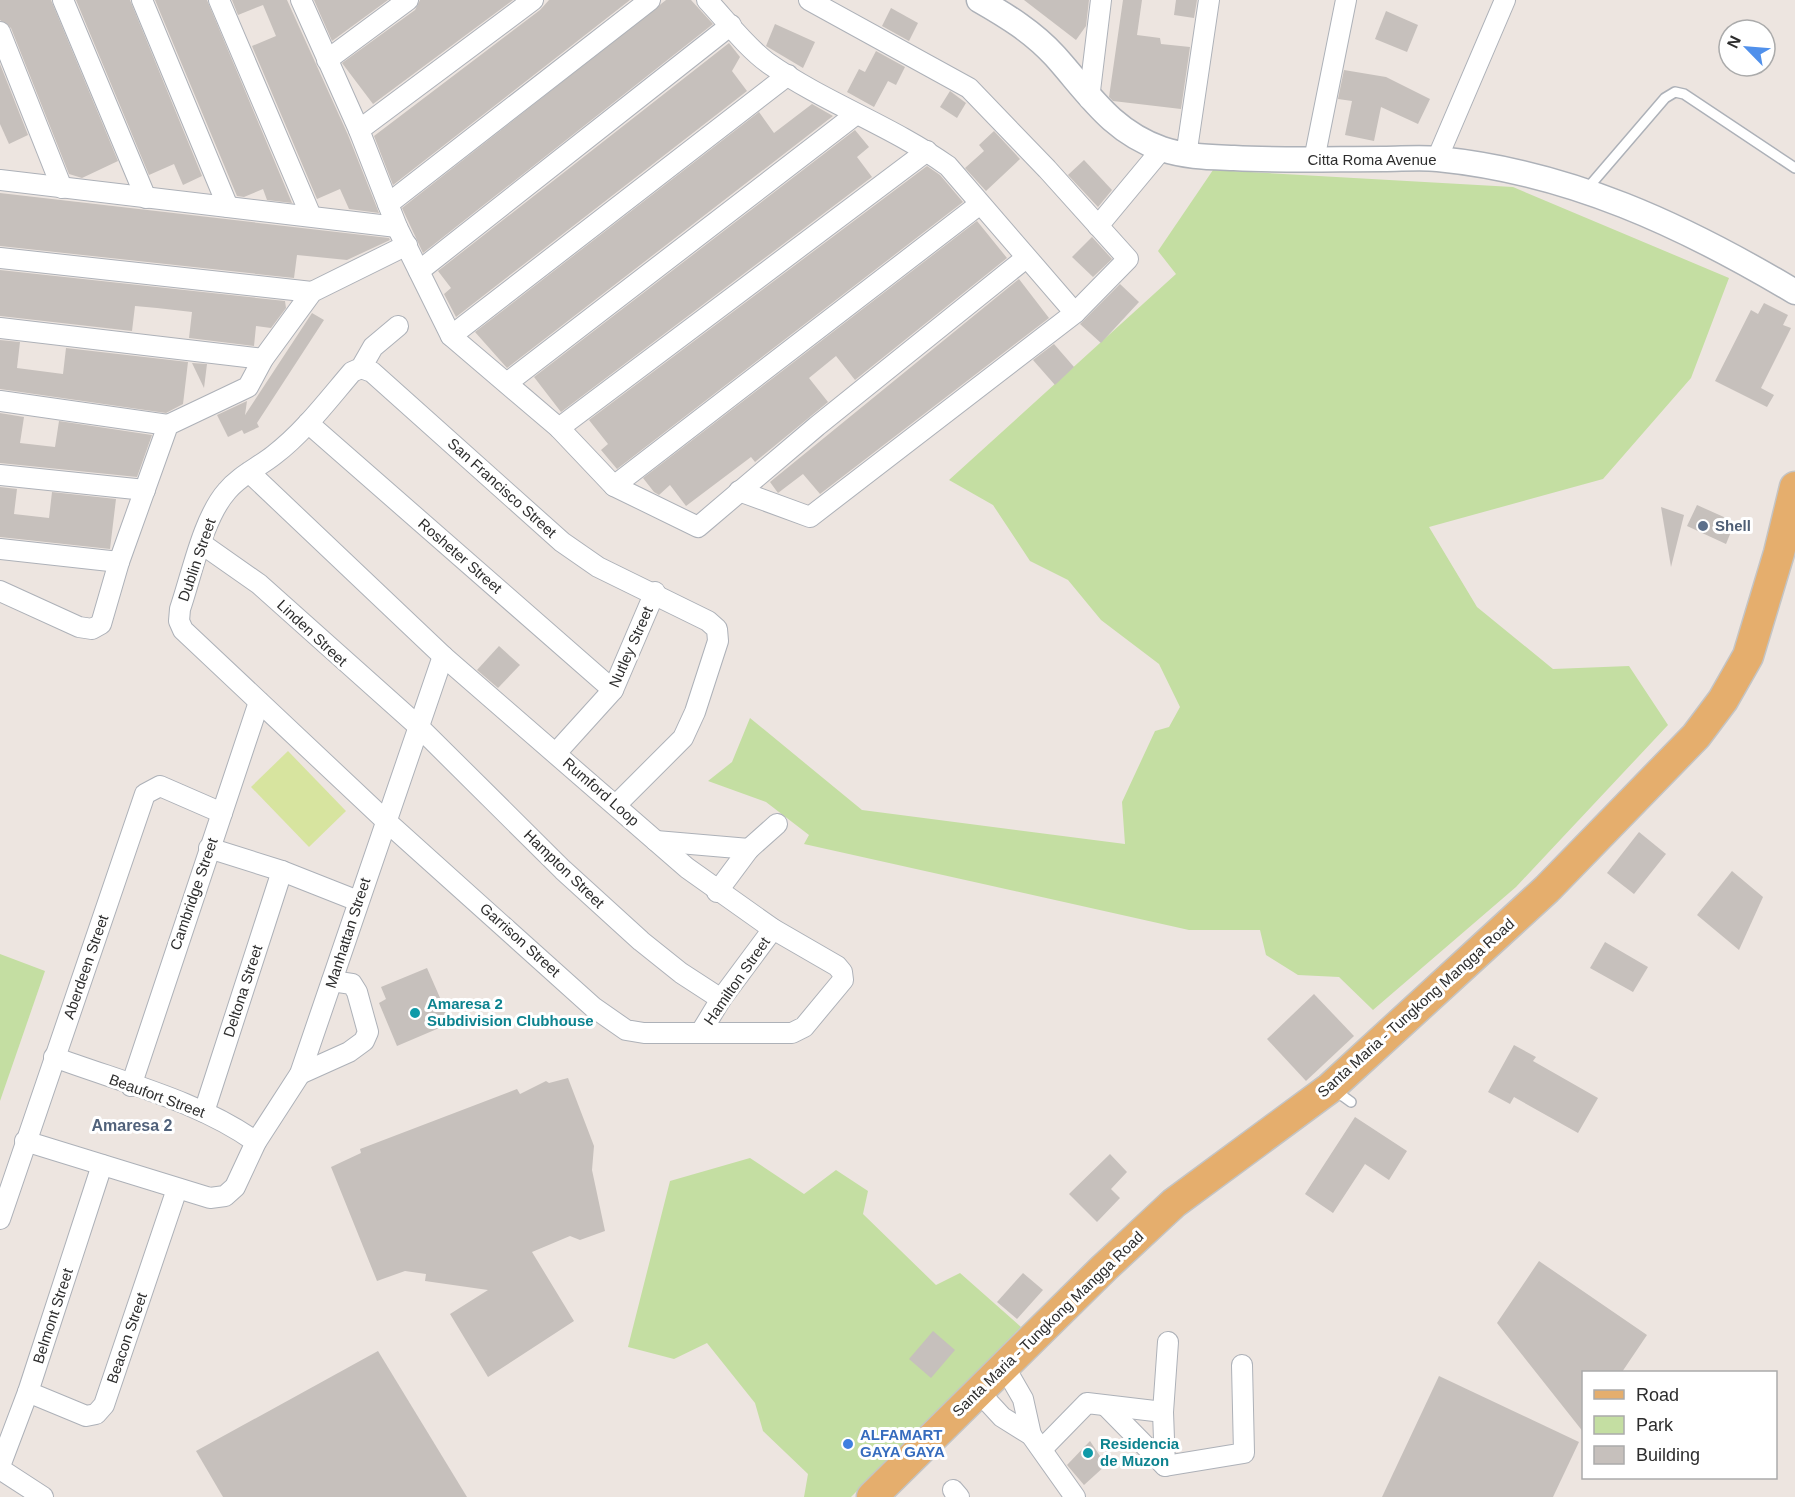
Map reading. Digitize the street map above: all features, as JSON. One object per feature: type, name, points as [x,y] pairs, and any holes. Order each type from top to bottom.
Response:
[{"type":"main road","name":"Santa Maria - Tungkong Mangga Road","points":[[872,1497],[978,1391],[1174,1203],[1341,1095],[1696,736],[1723,700],[1748,656],[1779,554],[1795,487]]},
{"type":"street","points":[[63,0],[146,198]]},
{"type":"street","points":[[142,0],[228,207]]},
{"type":"street","points":[[219,0],[311,216]]},
{"type":"street","points":[[301,0],[359,130],[397,227],[452,336],[559,428],[614,486],[698,527],[739,491],[1026,258]]},
{"type":"street","points":[[327,60],[408,0]]},
{"type":"street","points":[[359,130],[533,0]]},
{"type":"street","points":[[388,204],[650,0]]},
{"type":"street","points":[[707,0],[767,62],[855,115],[927,151],[948,166],[1075,313]]},
{"type":"street","points":[[739,491],[810,517],[1075,313],[1128,259],[969,88],[809,0]]},
{"type":"street","name":"Citta Roma Avenue","points":[[979,0],[1027,30],[1053,55],[1089,99],[1122,128],[1162,149],[1186,156],[1314,160],[1437,159],[1523,173],[1656,217],[1731,254],[1795,292]]},
{"type":"street","points":[[1089,99],[1101,0]]},
{"type":"street","points":[[1186,156],[1209,0]]},
{"type":"street","points":[[1314,160],[1346,0]]},
{"type":"street","points":[[1437,159],[1505,0]]},
{"type":"street","points":[[419,271],[731,25]]},
{"type":"street","points":[[0,32],[62,188]]},
{"type":"street","points":[[452,336],[788,75]]},
{"type":"street","points":[[507,383],[855,115]]},
{"type":"street","points":[[1098,226],[1162,149]]},
{"type":"street","points":[[559,428],[927,151]]},
{"type":"street","points":[[0,180],[397,227]]},
{"type":"street","points":[[614,486],[980,204]]},
{"type":"street","points":[[0,401],[168,425],[248,387],[263,359],[312,292],[407,245]]},
{"type":"street","points":[[0,258],[312,292]]},
{"type":"street","name":"Dublin Street","points":[[386,821],[183,630],[179,621],[214,509],[227,490],[275,454],[308,423],[352,372],[361,368],[373,347],[398,326]]},
{"type":"street","points":[[0,328],[263,359]]},
{"type":"street","name":"San Francisco Street","points":[[361,368],[372,372],[562,542],[598,567],[655,592],[708,621],[717,630],[718,641],[695,712],[683,738],[616,805]]},
{"type":"street","name":"Rosheter Street","points":[[308,423],[613,690]]},
{"type":"street","points":[[0,591],[79,627],[92,629],[102,624],[120,562],[168,425]]},
{"type":"street","name":"Rumford Loop","points":[[249,472],[443,656],[656,841],[717,892],[773,929],[837,966],[842,972],[843,980],[837,990],[804,1027],[792,1033],[700,1032]]},
{"type":"street","points":[[0,475],[145,490]]},
{"type":"street","name":"Linden Street","points":[[202,544],[260,584],[418,726]]},
{"type":"street","points":[[0,549],[120,562]]},
{"type":"street","name":"Nutley Street","points":[[555,753],[613,690],[655,592]]},
{"type":"street","name":"Manhattan Street","points":[[177,1190],[210,1198],[225,1197],[235,1187],[256,1142],[300,1074],[443,656]]},
{"type":"street","name":"Cambridge Street","points":[[131,1086],[209,848],[260,702]]},
{"type":"street","name":"Hampton Street","points":[[418,726],[563,870],[641,941],[681,973],[721,999]]},
{"type":"street","name":"Aberdeen Street","points":[[0,1219],[145,794],[160,786],[222,813]]},
{"type":"street","name":"Garrison Street","points":[[386,821],[592,1007],[626,1030],[645,1033],[700,1032]]},
{"type":"street","points":[[717,892],[749,849],[777,824]]},
{"type":"street","points":[[656,841],[749,849]]},
{"type":"street","points":[[209,848],[282,871],[358,901]]},
{"type":"street","name":"Deltona Street","points":[[204,1112],[282,871]]},
{"type":"street","name":"Hamilton Street","points":[[700,1032],[721,999],[773,929]]},
{"type":"street","points":[[300,1074],[349,1052],[364,1041],[368,1032],[357,992],[352,984],[332,981]]},
{"type":"street","name":"Beaufort Street","points":[[54,1057],[204,1112],[234,1127],[256,1142]]},
{"type":"street","points":[[25,1141],[177,1190]]},
{"type":"street","name":"Belmont Street","points":[[0,1467],[28,1392],[102,1165]]},
{"type":"street","name":"Beacon Street","points":[[28,1392],[86,1416],[96,1414],[104,1405],[177,1190]]},
{"type":"street","points":[[1166,1466],[1163,1412],[1168,1342]]},
{"type":"street","points":[[1166,1466],[1244,1453],[1242,1365]]},
{"type":"street","points":[[1004,1366],[1023,1399],[1036,1442]]},
{"type":"street","points":[[978,1391],[1002,1417],[1036,1442],[1075,1497]]},
{"type":"street","points":[[1036,1442],[1087,1403],[1163,1412]]},
{"type":"street","points":[[1107,1407],[1166,1466]]},
{"type":"street","points":[[0,1467],[43,1497]]},
{"type":"lane","points":[[1585,192],[1665,99],[1675,93],[1684,94],[1795,168]]},
{"type":"green space","points":[[1213,170],[1513,187],[1729,278],[1691,378],[1603,479],[1429,527],[1477,607],[1553,669],[1629,666],[1668,725],[1516,887],[1373,1010],[1339,977],[1298,975],[1266,955],[1260,930],[1189,930],[804,844],[809,835],[766,802],[708,781],[732,762],[750,718],[862,810],[1125,844],[1122,802],[1155,731],[1169,727],[1180,707],[1159,664],[1101,620],[1068,580],[1030,561],[993,505],[949,480],[1176,274],[1158,251]]},
{"type":"green space","points":[[288,751],[346,811],[309,847],[251,787]]},
{"type":"green space","points":[[0,954],[45,971],[0,1101]]},
{"type":"green space","points":[[750,1158],[804,1194],[836,1170],[868,1191],[863,1214],[936,1285],[960,1273],[1021,1327],[851,1497],[804,1497],[808,1474],[763,1431],[755,1403],[707,1343],[674,1359],[628,1347],[670,1181]]},
{"type":"building","points":[[0,0],[51,0],[118,161],[82,178],[69,174],[11,28],[0,20]]},
{"type":"building","points":[[76,0],[130,0],[202,176],[183,185],[174,164],[149,175]]},
{"type":"building","points":[[155,0],[207,0],[292,203],[267,200],[263,189],[244,197],[237,196]]},
{"type":"building","points":[[232,0],[287,0],[348,135],[379,213],[349,209],[340,189],[317,199],[252,46],[276,36],[263,5],[238,15]]},
{"type":"building","points":[[314,0],[388,0],[332,41]]},
{"type":"building","points":[[420,0],[513,0],[373,104],[342,63],[415,10]]},
{"type":"building","points":[[549,0],[630,0],[393,185],[374,136],[540,10]]},
{"type":"building","points":[[666,0],[691,0],[713,24],[423,253],[402,208]]},
{"type":"building","points":[[1024,0],[1089,0],[1086,26],[1076,40]]},
{"type":"building","points":[[1123,0],[1142,0],[1137,35],[1160,38],[1161,44],[1190,47],[1181,109],[1113,101],[1109,97]]},
{"type":"building","points":[[1176,0],[1197,0],[1194,18],[1174,15]]},
{"type":"building","points":[[891,8],[918,23],[909,41],[882,26]]},
{"type":"building","points":[[1386,11],[1418,25],[1407,52],[1375,39]]},
{"type":"building","points":[[775,24],[815,42],[803,68],[766,46]]},
{"type":"building","points":[[729,43],[740,57],[732,71],[747,91],[456,317],[444,294],[451,288],[438,271]]},
{"type":"building","points":[[876,51],[905,67],[896,85],[888,81],[874,107],[847,92],[859,69],[865,72]]},
{"type":"building","points":[[0,64],[28,135],[9,144],[0,124]]},
{"type":"building","points":[[1344,70],[1386,77],[1430,99],[1418,124],[1381,107],[1374,141],[1345,135],[1352,101],[1338,99]]},
{"type":"building","points":[[950,91],[966,103],[957,118],[940,107]]},
{"type":"building","points":[[812,104],[833,116],[507,368],[475,332],[759,112],[774,133]]},
{"type":"building","points":[[855,130],[869,147],[857,157],[872,177],[561,412],[534,377]]},
{"type":"building","points":[[994,131],[1020,159],[986,191],[965,168],[984,151],[979,145]]},
{"type":"building","points":[[1084,160],[1112,190],[1098,207],[1068,175]]},
{"type":"building","points":[[927,166],[940,175],[963,202],[617,469],[601,450],[608,444],[589,420]]},
{"type":"building","points":[[0,193],[389,238],[390,240],[347,260],[297,255],[294,278],[0,246]]},
{"type":"building","points":[[977,221],[1007,258],[855,380],[836,356],[809,378],[828,402],[755,462],[751,457],[686,506],[670,485],[659,495],[654,492],[643,478]]},
{"type":"building","points":[[1092,237],[1112,259],[1093,277],[1072,257]]},
{"type":"building","points":[[0,270],[285,301],[286,308],[271,328],[256,326],[254,346],[189,338],[192,312],[135,306],[132,331],[0,316]]},
{"type":"building","points":[[1019,279],[1049,318],[820,494],[803,474],[778,493],[770,482]]},
{"type":"building","points":[[1120,284],[1139,302],[1101,343],[1080,324]]},
{"type":"building","points":[[1764,303],[1788,315],[1783,325],[1791,328],[1761,388],[1774,395],[1767,407],[1715,381],[1751,310],[1758,314]]},
{"type":"building","points":[[312,313],[324,320],[257,423],[259,427],[244,434],[242,430],[228,437],[217,415],[247,401],[245,415]]},
{"type":"building","points":[[0,340],[20,342],[17,368],[63,374],[66,348],[188,362],[183,404],[166,413],[0,389]]},
{"type":"building","points":[[1054,344],[1074,367],[1055,385],[1033,360]]},
{"type":"building","points":[[192,363],[207,364],[204,388]]},
{"type":"building","points":[[0,413],[24,417],[20,443],[55,447],[59,421],[152,435],[137,477],[0,463]]},
{"type":"building","points":[[0,487],[17,489],[14,514],[49,518],[52,492],[116,499],[110,549],[0,537]]},
{"type":"building","points":[[1697,505],[1735,522],[1726,544],[1687,526]]},
{"type":"building","points":[[1661,507],[1684,515],[1671,567]]},
{"type":"building","points":[[499,646],[520,665],[498,688],[477,670]]},
{"type":"building","points":[[1639,832],[1666,854],[1634,894],[1607,873]]},
{"type":"building","points":[[1732,871],[1763,897],[1739,950],[1697,915]]},
{"type":"building","points":[[1605,942],[1648,967],[1633,992],[1590,968]]},
{"type":"building","name":"Amaresa 2 Subdivision Clubhouse","points":[[427,968],[451,1023],[397,1046],[379,1003],[386,999],[381,987]]},
{"type":"building","points":[[1314,994],[1354,1036],[1306,1081],[1267,1039]]},
{"type":"building","points":[[1514,1045],[1536,1057],[1533,1061],[1598,1098],[1578,1133],[1514,1097],[1510,1104],[1488,1092]]},
{"type":"building","points":[[568,1078],[594,1146],[592,1170],[605,1231],[580,1240],[570,1236],[532,1252],[574,1321],[488,1377],[450,1314],[488,1290],[425,1281],[426,1274],[405,1271],[377,1281],[331,1167],[361,1153],[360,1149],[517,1089],[520,1094],[546,1081],[549,1083]]},
{"type":"building","points":[[1355,1117],[1407,1151],[1389,1180],[1365,1164],[1333,1213],[1305,1194]]},
{"type":"building","points":[[1110,1154],[1127,1172],[1111,1189],[1120,1198],[1097,1222],[1069,1194]]},
{"type":"building","points":[[1539,1261],[1647,1335],[1623,1371],[1582,1371],[1582,1430],[1497,1323]]},
{"type":"building","points":[[1023,1273],[1043,1290],[1017,1319],[997,1302]]},
{"type":"building","points":[[933,1331],[955,1350],[931,1378],[909,1359]]},
{"type":"building","points":[[378,1351],[467,1497],[223,1497],[196,1451]]},
{"type":"building","points":[[1439,1376],[1579,1442],[1553,1497],[1382,1497]]},
{"type":"building","name":"Residencia de Muzon","points":[[1090,1441],[1106,1465],[1084,1485],[1067,1465]]},
{"type":"place","name":"Shell","points":[[1703,526]]},
{"type":"place","name":"Amaresa 2 Subdivision Clubhouse","points":[[415,1013]]},
{"type":"place","name":"ALFAMART GAYA GAYA","points":[[848,1444]]},
{"type":"place","name":"Residencia de Muzon","points":[[1088,1453]]},
{"type":"district","name":"Amaresa 2","points":[[132,1125]]}]
